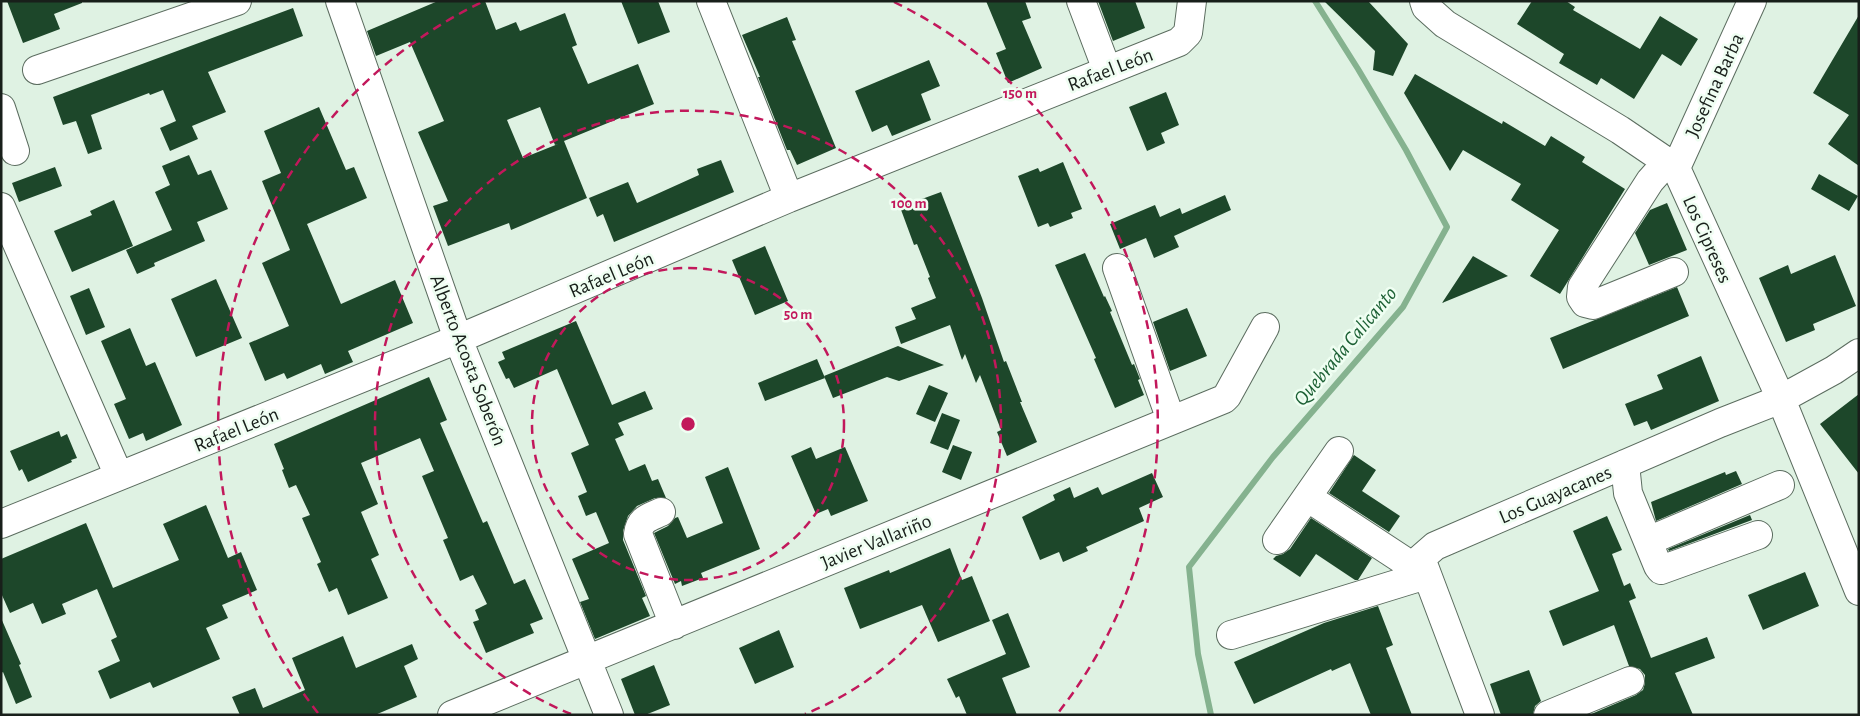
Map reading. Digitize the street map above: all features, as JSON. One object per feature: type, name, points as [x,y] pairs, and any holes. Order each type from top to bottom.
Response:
[{"type":"street","points":[[37,70],[237,1]]},
{"type":"street","name":"Alberto Acosta Soberón","points":[[340,1],[458,339],[610,715]]},
{"type":"street","points":[[711,1],[789,198]]},
{"type":"street","points":[[1081,1],[1107,70]]},
{"type":"street","name":"Rafael León","points":[[1,524],[458,339],[789,198],[1179,42],[1188,33],[1192,1]]},
{"type":"street","points":[[1424,1],[1426,7],[1445,24],[1612,125],[1671,165]]},
{"type":"street","name":"Josefina Barba","points":[[1674,272],[1593,305],[1585,302],[1582,297],[1582,287],[1650,181],[1671,165],[1752,1]]},
{"type":"street","points":[[1,108],[15,151]]},
{"type":"street","name":"Los Cipreses","points":[[1671,165],[1781,399],[1859,591]]},
{"type":"street","points":[[1,207],[119,476]]},
{"type":"street","points":[[1116,268],[1171,420]]},
{"type":"street","name":"Javier Vallariño","points":[[452,715],[1227,396],[1265,326]]},
{"type":"street","name":"Los Guayacanes","points":[[1419,570],[1435,546],[1781,399],[1834,370],[1859,353]]},
{"type":"street","points":[[1277,540],[1339,451]]},
{"type":"street","points":[[1625,464],[1628,493],[1661,570],[1758,536]]},
{"type":"street","points":[[1648,541],[1780,484]]},
{"type":"street","points":[[1308,497],[1419,570],[1480,715]]},
{"type":"street","points":[[661,512],[643,520],[639,526],[638,534],[674,624]]},
{"type":"street","points":[[1231,635],[1419,570]]},
{"type":"street","points":[[1548,715],[1630,681]]},
{"type":"building","points":[[7,1],[82,1],[82,3],[54,14],[60,29],[23,43]]},
{"type":"building","points":[[438,1],[485,1],[496,30],[516,22],[520,31],[565,13],[577,45],[572,47],[588,84],[638,64],[654,104],[564,141],[587,198],[511,230],[509,223],[448,246],[433,206],[448,201],[418,132],[444,121],[410,42],[376,56],[367,31]],"holes":[[[540,107],[555,145],[558,144],[523,158],[507,120]]]},
{"type":"building","points":[[621,1],[658,1],[670,32],[638,44]]},
{"type":"building","points":[[986,1],[1025,1],[1031,18],[1022,21],[1042,68],[1008,83],[996,53],[1006,49]]},
{"type":"building","points":[[1098,1],[1135,1],[1145,28],[1113,41]]},
{"type":"building","points":[[1324,1],[1368,1],[1408,44],[1393,76],[1373,70],[1375,51]]},
{"type":"building","points":[[1532,1],[1566,1],[1575,7],[1573,10],[1640,49],[1660,16],[1698,39],[1681,66],[1662,54],[1634,99],[1601,78],[1597,85],[1559,63],[1564,54],[1517,24]]},
{"type":"building","points":[[293,8],[303,36],[208,72],[226,112],[192,126],[198,139],[170,151],[160,128],[176,121],[163,90],[150,95],[149,93],[91,115],[102,149],[88,154],[76,121],[63,125],[53,97]]},
{"type":"building","points":[[1859,15],[1859,166],[1828,144],[1849,115],[1813,93]]},
{"type":"building","points":[[787,17],[796,40],[792,41],[836,148],[797,165],[790,150],[787,150],[742,35]]},
{"type":"building","points":[[929,60],[940,86],[921,94],[931,120],[892,136],[887,125],[872,132],[855,91]]},
{"type":"building","points":[[1415,74],[1502,124],[1503,121],[1545,146],[1551,136],[1585,157],[1582,162],[1625,189],[1560,294],[1530,276],[1559,230],[1511,200],[1521,184],[1463,150],[1450,171],[1404,93]]},
{"type":"building","points":[[1166,92],[1179,125],[1161,133],[1165,143],[1147,151],[1129,107]]},
{"type":"building","points":[[319,107],[346,170],[354,167],[367,198],[307,224],[341,304],[395,280],[413,323],[348,351],[353,362],[325,374],[321,364],[287,379],[284,373],[265,381],[249,343],[289,326],[262,263],[290,250],[262,181],[281,173],[264,131]]},
{"type":"building","points":[[189,155],[198,175],[211,170],[228,209],[197,222],[205,241],[154,263],[155,266],[137,274],[126,250],[172,230],[155,192],[170,185],[162,166]]},
{"type":"building","points":[[721,160],[734,192],[614,242],[603,214],[597,217],[589,198],[628,182],[637,203],[699,175],[697,169]]},
{"type":"building","points":[[1063,162],[1082,209],[1071,213],[1073,218],[1050,227],[1048,223],[1038,227],[1018,176],[1038,168],[1040,172]]},
{"type":"building","points":[[55,167],[62,186],[19,202],[12,183]]},
{"type":"building","points":[[1819,174],[1858,196],[1849,211],[1811,189]]},
{"type":"building","points":[[941,192],[982,298],[1004,362],[1006,361],[1022,402],[1020,402],[1037,442],[1007,456],[997,432],[1001,430],[980,375],[976,383],[965,354],[962,360],[950,325],[901,344],[895,327],[916,319],[911,308],[936,298],[917,244],[914,245],[900,207]]},
{"type":"building","points":[[1225,195],[1231,210],[1174,236],[1179,247],[1154,258],[1146,238],[1120,249],[1110,224],[1155,205],[1160,217],[1180,208],[1182,214]]},
{"type":"building","points":[[114,200],[133,246],[72,272],[54,231],[92,215],[90,211]]},
{"type":"building","points":[[1667,203],[1687,250],[1649,265],[1635,233],[1650,210]]},
{"type":"building","points":[[765,246],[788,301],[755,315],[732,260]]},
{"type":"building","points":[[1085,253],[1112,311],[1110,312],[1132,365],[1134,364],[1144,395],[1115,408],[1094,359],[1096,358],[1055,265]]},
{"type":"building","points":[[1835,255],[1856,306],[1813,324],[1815,330],[1786,342],[1759,278],[1788,265],[1791,274]]},
{"type":"building","points":[[1473,256],[1508,276],[1442,303]]},
{"type":"building","points":[[216,279],[242,338],[196,357],[171,299]]},
{"type":"building","points":[[1677,287],[1689,316],[1563,369],[1550,338]]},
{"type":"building","points":[[89,288],[105,327],[86,335],[70,296]]},
{"type":"building","points":[[1187,308],[1207,356],[1170,371],[1153,322]]},
{"type":"building","points":[[576,321],[612,405],[645,391],[653,409],[618,423],[624,435],[615,439],[629,471],[645,464],[652,481],[658,479],[666,498],[655,498],[637,506],[628,516],[623,531],[623,540],[646,596],[642,598],[650,616],[595,639],[580,602],[589,599],[572,559],[609,543],[596,512],[586,516],[578,496],[587,492],[571,453],[589,445],[557,369],[514,388],[509,378],[506,379],[498,362],[505,359],[502,352]]},
{"type":"building","points":[[130,328],[146,366],[155,362],[182,425],[146,441],[143,433],[129,439],[114,404],[126,399],[101,341]]},
{"type":"building","points":[[898,346],[944,365],[899,381],[887,377],[833,398],[824,376]]},
{"type":"building","points":[[1701,356],[1719,401],[1651,430],[1647,421],[1634,426],[1625,404],[1663,389],[1657,375]]},
{"type":"building","points":[[817,359],[825,378],[765,401],[758,383]]},
{"type":"building","points":[[429,377],[447,420],[440,423],[483,523],[487,521],[514,584],[525,579],[543,619],[530,624],[534,633],[486,653],[473,622],[479,620],[475,610],[487,604],[473,575],[460,581],[443,540],[448,538],[422,476],[434,471],[420,438],[361,463],[378,504],[361,512],[379,555],[371,559],[388,598],[348,615],[337,588],[329,592],[317,564],[321,562],[302,518],[310,515],[296,485],[289,488],[274,444]]},
{"type":"building","points":[[929,385],[948,393],[935,422],[916,414]]},
{"type":"building","points":[[1859,394],[1859,474],[1820,424]]},
{"type":"building","points":[[942,413],[960,420],[948,450],[930,443]]},
{"type":"building","points":[[59,431],[61,437],[67,434],[77,458],[28,482],[22,469],[19,471],[10,451]]},
{"type":"building","points":[[953,445],[972,452],[961,480],[942,472]]},
{"type":"building","points":[[811,447],[816,459],[845,447],[868,501],[831,516],[828,509],[816,514],[791,456]]},
{"type":"building","points":[[1354,455],[1376,470],[1362,491],[1400,516],[1389,532],[1329,493]]},
{"type":"building","points":[[728,467],[760,549],[701,573],[703,578],[682,586],[681,581],[675,584],[654,533],[668,526],[678,517],[687,538],[723,523],[705,477]]},
{"type":"building","points":[[1736,471],[1742,484],[1656,521],[1651,502],[1725,472],[1726,475]]},
{"type":"building","points":[[1152,473],[1163,497],[1139,508],[1144,521],[1086,547],[1088,551],[1063,562],[1059,552],[1040,560],[1022,517],[1055,500],[1053,495],[1070,487],[1074,498],[1098,487],[1102,495]]},
{"type":"building","points":[[206,505],[228,558],[241,552],[257,590],[222,605],[228,618],[206,628],[220,659],[153,688],[150,682],[110,699],[98,671],[120,661],[111,640],[117,637],[97,589],[62,604],[66,614],[42,624],[33,603],[10,613],[1,593],[1,559],[86,523],[113,588],[179,560],[163,524]]},
{"type":"building","points":[[1750,515],[1752,520],[1669,551],[1668,549]]},
{"type":"building","points":[[1607,516],[1622,550],[1612,554],[1624,586],[1630,583],[1636,598],[1629,601],[1651,658],[1707,637],[1715,658],[1675,673],[1693,715],[1589,715],[1636,695],[1643,690],[1645,683],[1645,675],[1640,669],[1629,666],[1614,625],[1563,646],[1549,611],[1599,591],[1573,531]]},
{"type":"building","points":[[1311,518],[1372,558],[1358,580],[1355,580],[1316,554],[1300,577],[1273,559],[1290,549]]},
{"type":"building","points":[[950,548],[962,580],[972,576],[990,621],[938,642],[922,605],[860,629],[844,588],[889,570],[890,573]]},
{"type":"building","points":[[1805,572],[1819,606],[1763,630],[1748,595]]},
{"type":"building","points":[[1378,606],[1393,645],[1386,648],[1412,715],[1371,715],[1350,663],[1332,671],[1331,669],[1254,704],[1234,662],[1324,623]]},
{"type":"building","points":[[1008,613],[1030,667],[1002,678],[1017,715],[967,715],[959,696],[956,698],[947,679],[1006,654],[992,620]]},
{"type":"building","points":[[1,618],[21,664],[19,665],[32,697],[16,704],[3,672],[1,673]]},
{"type":"building","points":[[779,630],[794,667],[755,684],[739,648]]},
{"type":"building","points":[[343,636],[356,668],[412,644],[418,659],[404,666],[417,697],[375,715],[240,715],[232,697],[255,688],[263,708],[305,690],[292,658]]},
{"type":"building","points":[[654,665],[670,705],[645,715],[635,715],[621,679]]},
{"type":"building","points":[[1529,670],[1541,701],[1535,706],[1533,715],[1501,715],[1490,684]]},
{"type":"waterway","name":"Quebrada Calicanto","points":[[1211,715],[1198,654],[1189,567],[1273,457],[1403,307],[1447,227],[1406,150],[1315,1]]}]
